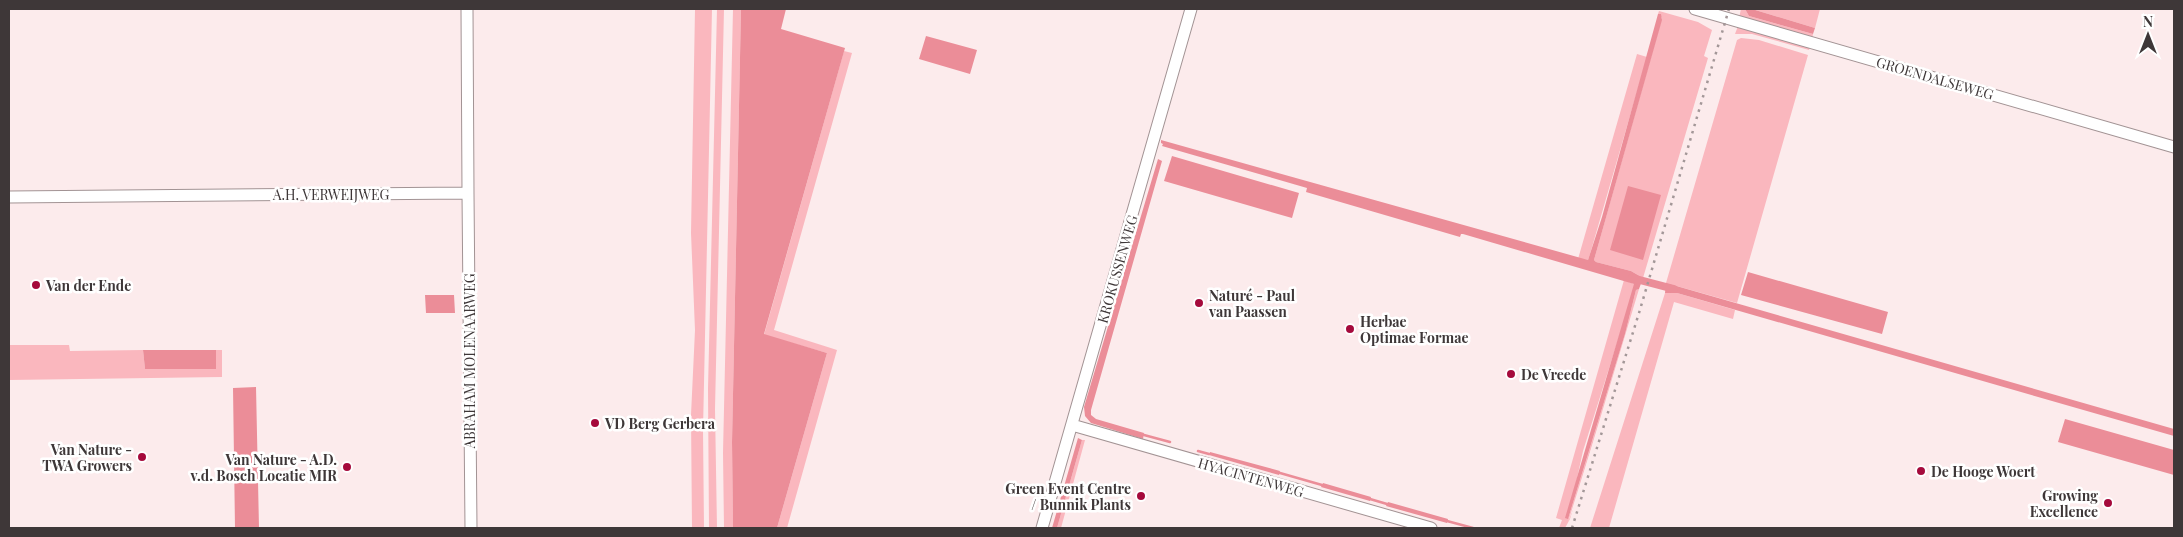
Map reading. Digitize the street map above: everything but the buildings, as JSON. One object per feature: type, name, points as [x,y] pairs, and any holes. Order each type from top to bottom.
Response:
[{"type":"street","points":[[466,9],[468,193]]},
{"type":"street","name":"KROKUSSENWEG","points":[[1042,528],[1191,9]]},
{"type":"street","name":"GROENDALSEWEG","points":[[1695,9],[2174,147]]},
{"type":"street","name":"A.H. VERWEIJWEG","points":[[9,197],[468,193]]},
{"type":"street","name":"ABRAHAM MOLENAARWEG","points":[[468,193],[471,528]]},
{"type":"street","name":"HYACINTENWEG","points":[[1072,425],[1430,528]]},
{"type":"shaded area","points":[[695,9],[712,9],[703,430],[704,528],[692,528],[691,415],[695,330],[691,233]]},
{"type":"shaded area","points":[[717,9],[724,9],[715,409],[717,528],[709,528],[708,389]]},
{"type":"shaded area","points":[[733,9],[741,9],[732,442],[733,528],[724,528],[723,453]]},
{"type":"shaded area","points":[[741,9],[786,9],[781,29],[845,48],[764,334],[827,353],[777,528],[733,528],[732,442]]},
{"type":"shaded area","points":[[1741,9],[1745,9],[1749,16],[1813,34],[1812,39],[1739,18]]},
{"type":"shaded area","points":[[1745,9],[1752,9],[1815,28],[1813,34],[1749,16]]},
{"type":"shaded area","points":[[1752,9],[1820,9],[1815,28]]},
{"type":"shaded area","points":[[1659,11],[1698,22],[1712,30],[1704,56],[1708,58],[1643,278],[1631,271],[1594,260],[1662,18],[1658,14]]},
{"type":"shaded area","points":[[1658,14],[1661,14],[1662,20],[1594,260],[1631,271],[1643,278],[1639,289],[1636,290],[1625,334],[1568,519],[1565,518],[1634,284],[1463,234],[1460,237],[1306,192],[1307,188],[1162,146],[1163,144],[1161,143],[1161,140],[1588,260],[1602,217]]},
{"type":"shaded area","points":[[1738,26],[1810,47],[1809,50],[1752,34],[1735,34]]},
{"type":"shaded area","points":[[926,36],[977,50],[970,74],[919,59]]},
{"type":"shaded area","points":[[1741,38],[1759,40],[1808,55],[1737,303],[1666,283],[1737,40]]},
{"type":"shaded area","points":[[844,51],[852,53],[774,330],[837,350],[787,528],[777,528],[827,353],[764,335]]},
{"type":"shaded area","points":[[1637,54],[1647,57],[1588,260],[1578,259]]},
{"type":"shaded area","points":[[1172,156],[1299,193],[1292,218],[1164,181]]},
{"type":"shaded area","points":[[1158,159],[1162,161],[1091,410],[1091,415],[1096,419],[1144,433],[1143,439],[1091,423],[1085,416],[1084,407]]},
{"type":"shaded area","points":[[1628,186],[1661,195],[1643,260],[1610,250]]},
{"type":"shaded area","points":[[1748,272],[1888,312],[1882,334],[1741,295]]},
{"type":"shaded area","points":[[1624,280],[1634,284],[1634,289],[1583,451],[1568,519],[1625,334],[1636,290],[1639,289],[1570,519],[1565,528],[1559,528],[1562,520],[1556,518]]},
{"type":"shaded area","points":[[1666,283],[2174,429],[2174,436],[1677,293],[1665,293]]},
{"type":"shaded area","points":[[1665,293],[1677,293],[1735,310],[1733,319],[1674,302],[1609,528],[1590,528]]},
{"type":"shaded area","points":[[425,295],[454,295],[455,313],[426,313]]},
{"type":"shaded area","points":[[9,345],[69,345],[70,351],[143,350],[145,369],[215,369],[216,350],[222,350],[222,377],[9,380]]},
{"type":"shaded area","points":[[143,350],[216,350],[216,369],[145,369]]},
{"type":"shaded area","points":[[256,387],[259,528],[235,528],[233,388]]},
{"type":"shaded area","points":[[2065,419],[2174,450],[2174,475],[2058,442]]},
{"type":"shaded area","points":[[1078,438],[1082,440],[1057,528],[1052,528]]},
{"type":"shaded area","points":[[1082,440],[1085,440],[1061,528],[1057,528]]},
{"type":"shaded area","points":[[1210,452],[1280,471],[1279,475],[1209,455]]},
{"type":"shaded area","points":[[1323,483],[1371,497],[1370,501],[1321,487]]},
{"type":"shaded area","points":[[1388,502],[1448,519],[1447,523],[1386,506]]},
{"type":"pier","points":[[1632,317],[1577,500],[1568,522],[1610,389]]},
{"type":"waterway","points":[[1632,278],[1674,289]]},
{"type":"waterway","points":[[1144,435],[1170,442]]},
{"type":"waterway","points":[[1198,451],[1209,454]]},
{"type":"waterway","points":[[1280,473],[1322,485]]},
{"type":"waterway","points":[[1370,499],[1387,504]]},
{"type":"waterway","points":[[1447,521],[1473,528]]},
{"type":"railway","points":[[1572,528],[1639,313],[1729,9]]},
{"type":"place","name":"Van der Ende","points":[[36,285]]},
{"type":"place","name":"Naturé - Paul van Paassen","points":[[1199,303]]},
{"type":"place","name":"Herbae Optimae Formae","points":[[1350,329]]},
{"type":"place","name":"De Vreede","points":[[1511,374]]},
{"type":"place","name":"VD Berg Gerbera","points":[[595,423]]},
{"type":"place","name":"Van Nature - TWA Growers","points":[[142,457]]},
{"type":"place","name":"Van Nature - A.D. v.d. Bosch Locatie MIR","points":[[347,467]]},
{"type":"place","name":"De Hooge Woert","points":[[1921,471]]},
{"type":"place","name":"Green Event Centre / Bunnik Plants","points":[[1141,496]]},
{"type":"place","name":"Growing Excellence","points":[[2108,503]]}]
